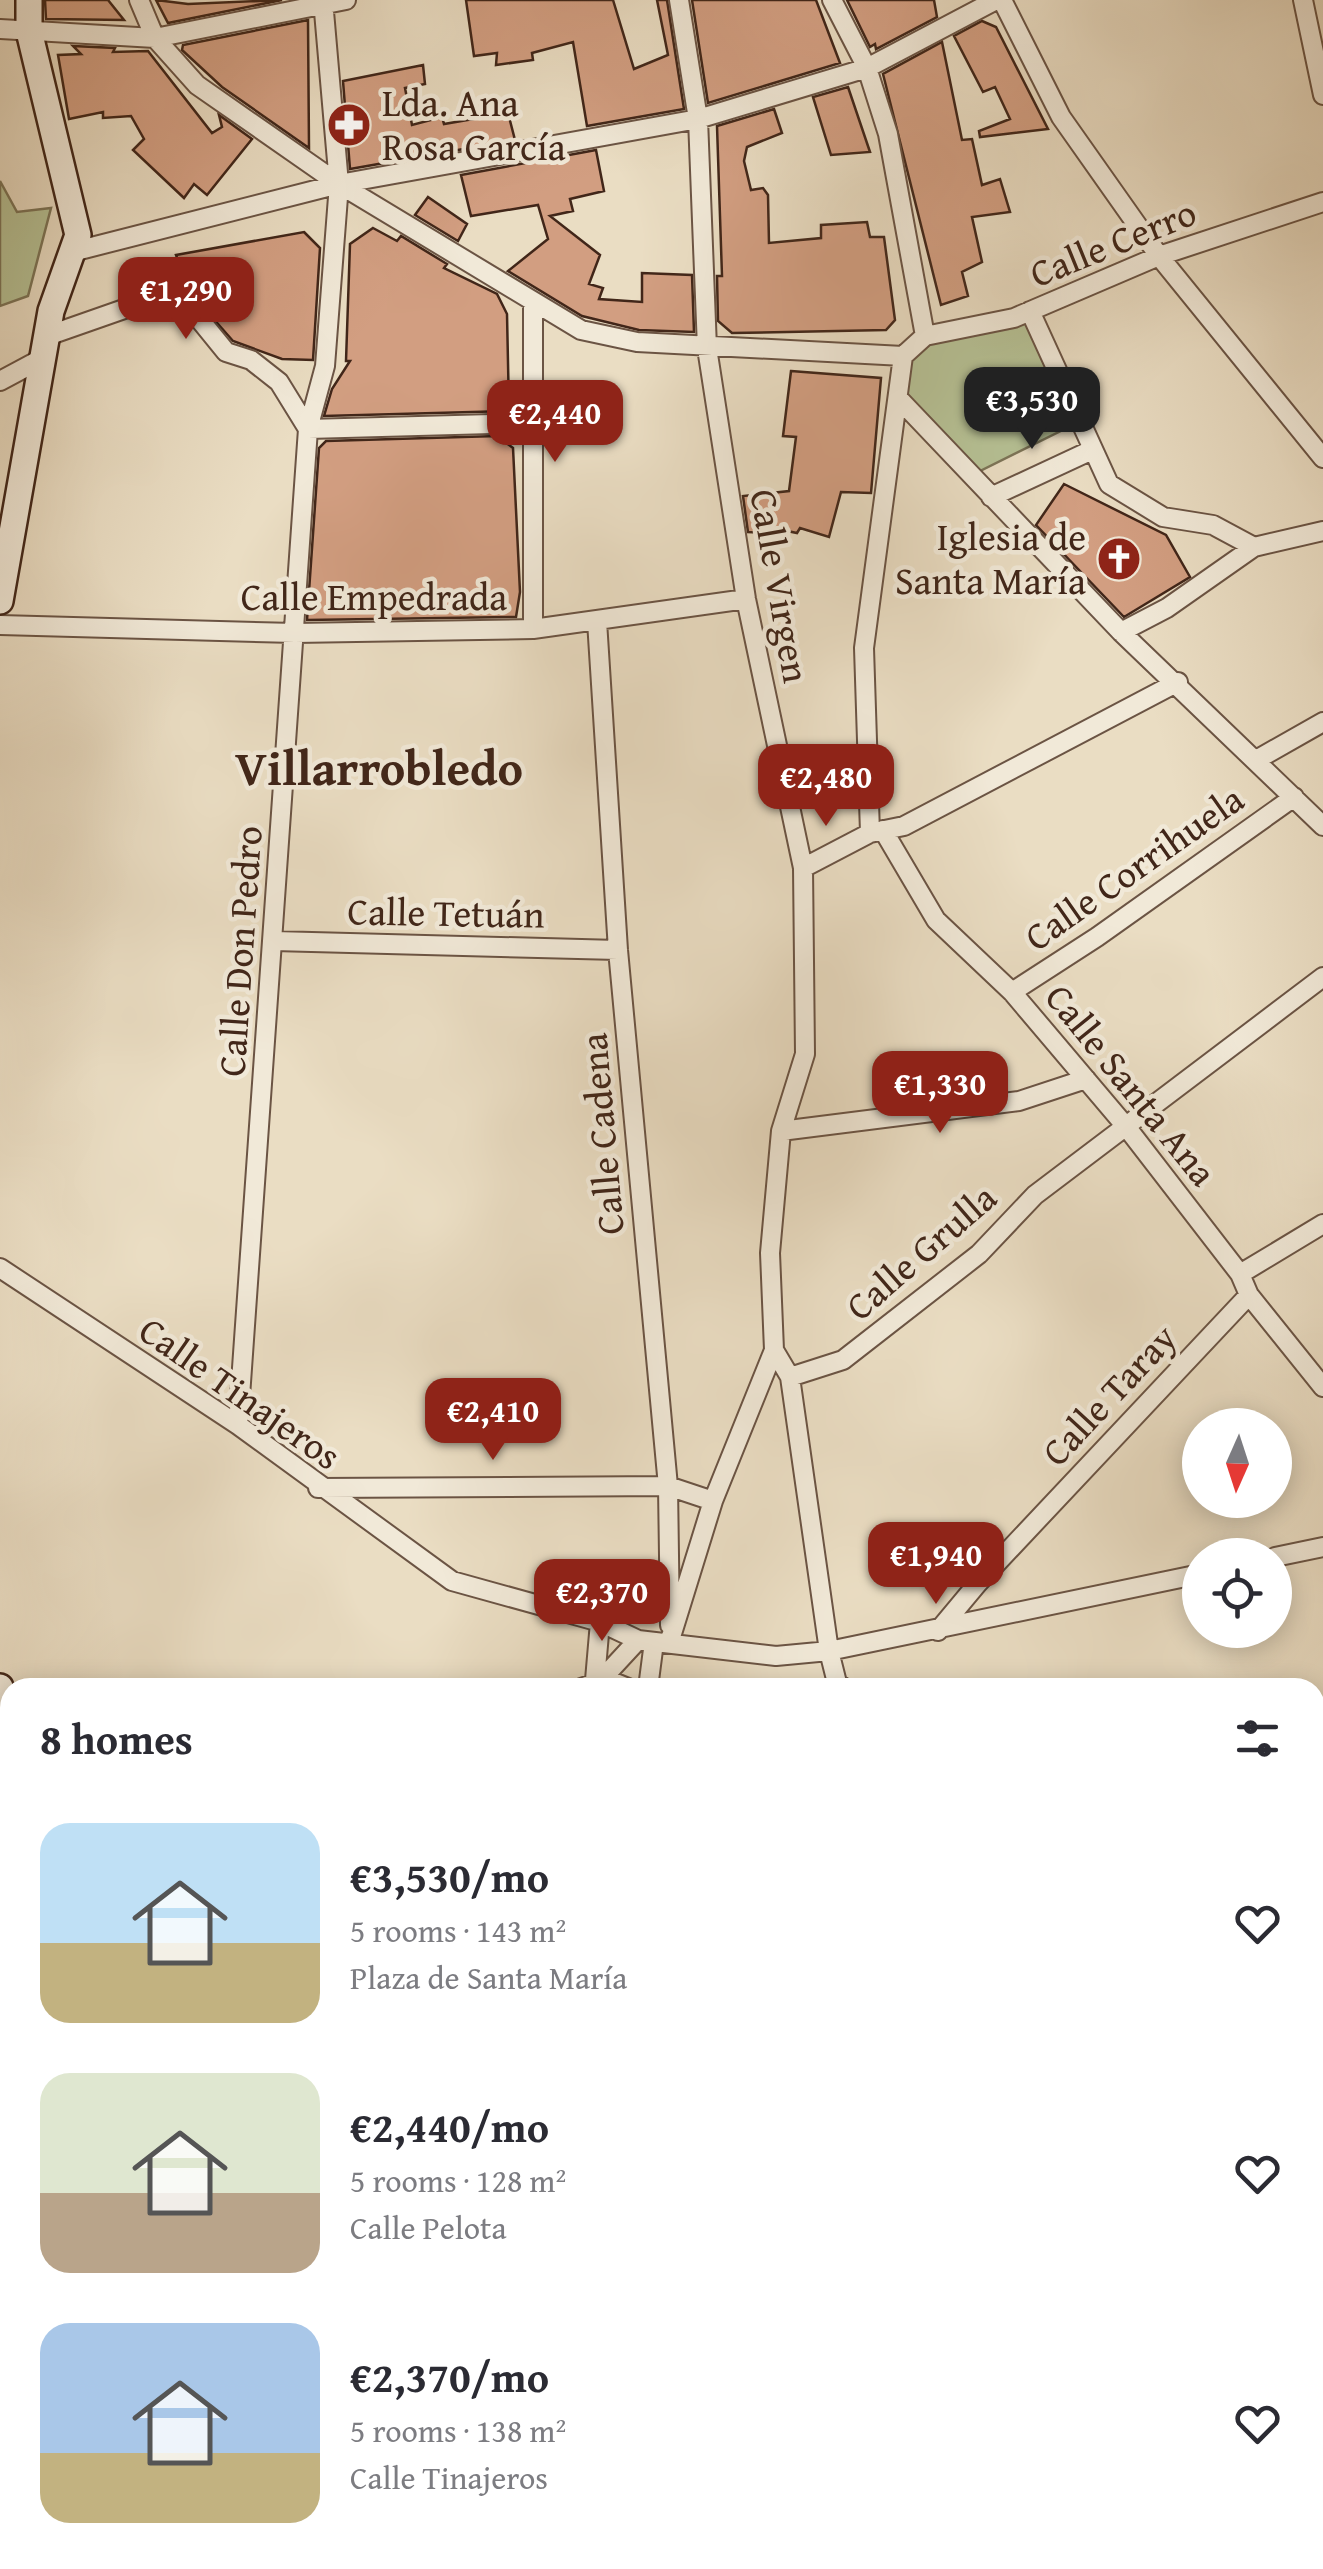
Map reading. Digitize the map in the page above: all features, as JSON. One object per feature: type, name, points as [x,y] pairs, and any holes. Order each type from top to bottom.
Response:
[{"type":"street","points":[[0,601],[47,335],[78,235],[28,31],[29,0]]},
{"type":"street","points":[[139,0],[155,38],[197,85],[339,184],[582,330],[637,342],[708,348],[903,356],[925,336],[888,134],[867,68],[832,0]]},
{"type":"street","points":[[0,29],[155,38],[346,0]]},
{"type":"street","name":"Calle Virgen","points":[[654,1641],[774,1350],[770,1252],[782,1131],[805,1054],[803,868],[746,599],[708,348],[698,119],[679,0]]},
{"type":"street","points":[[72,252],[339,184],[698,119],[867,68],[999,0],[1061,117],[1159,256],[1323,458]]},
{"type":"street","points":[[1303,0],[1323,96]]},
{"type":"street","name":"Calle Don Pedro","points":[[238,1426],[308,429],[325,366],[339,184],[323,2]]},
{"type":"street","name":"Calle Cerro","points":[[925,336],[1030,312],[1159,256],[1323,202]]},
{"type":"street","points":[[0,381],[47,335],[148,300],[173,299],[187,304],[226,352],[251,360],[279,382],[308,429],[531,423]]},
{"type":"street","points":[[532,302],[533,629]]},
{"type":"street","points":[[1030,312],[1109,484],[1163,517],[1213,525],[1254,547]]},
{"type":"street","name":"Calle Santa Ana","points":[[903,356],[864,648],[877,832],[936,920],[1012,992],[1128,1128],[1240,1274],[1249,1295],[1323,1388]]},
{"type":"street","points":[[900,400],[1122,632],[1323,826]]},
{"type":"street","points":[[991,498],[1092,450]]},
{"type":"street","points":[[1122,632],[1167,608],[1254,547],[1323,530]]},
{"type":"street","name":"Calle Empedrada","points":[[0,625],[295,633],[533,629],[746,599]]},
{"type":"street","name":"Calle Cadena","points":[[598,621],[618,950],[668,1486],[654,1641]]},
{"type":"street","points":[[803,868],[877,832],[904,826],[1178,682]]},
{"type":"street","points":[[1256,760],[1323,722]]},
{"type":"street","name":"Calle Corrihuela","points":[[1012,992],[1097,938],[1294,797]]},
{"type":"street","name":"Calle Tetuán","points":[[274,941],[618,950]]},
{"type":"street","name":"Calle Grulla","points":[[790,1377],[843,1360],[978,1254],[1035,1196],[1323,977]]},
{"type":"street","points":[[782,1131],[1019,1101],[1086,1078]]},
{"type":"street","points":[[1240,1274],[1323,1224]]},
{"type":"street","name":"Calle Tinajeros","points":[[0,1268],[238,1426],[318,1488],[452,1581],[654,1641],[776,1656],[829,1651],[1182,1578]]},
{"type":"street","name":"Calle Taray","points":[[938,1631],[978,1583],[1249,1295]]},
{"type":"street","points":[[774,1350],[790,1377],[836,1678]]},
{"type":"street","points":[[318,1488],[668,1486],[714,1501]]},
{"type":"street","points":[[1292,1553],[1323,1547]]},
{"type":"street","points":[[593,1678],[600,1622]]},
{"type":"street","points":[[598,1678],[654,1641]]},
{"type":"street","points":[[649,1678],[654,1641]]},
{"type":"green space","points":[[0,181],[17,212],[51,208],[28,296],[0,306]]},
{"type":"green space","points":[[1030,311],[1079,422],[970,476],[900,400],[903,356],[925,336]]},
{"type":"building","points":[[45,0],[108,0],[124,20],[46,19]]},
{"type":"building","points":[[156,0],[188,4],[282,0],[168,23]]},
{"type":"building","points":[[466,0],[613,0],[634,69],[668,55],[657,0],[667,0],[684,109],[587,126],[573,42],[532,53],[533,60],[496,65],[497,53],[474,56]]},
{"type":"building","points":[[692,0],[816,0],[840,63],[708,103]]},
{"type":"building","points":[[847,0],[934,0],[937,17],[876,49],[875,44],[870,47]]},
{"type":"building","points":[[308,20],[309,148],[222,87],[182,50],[183,45]]},
{"type":"building","points":[[982,21],[996,27],[1048,129],[980,137],[979,131],[1010,119],[995,87],[983,92],[954,36]]},
{"type":"building","points":[[942,42],[962,140],[972,139],[982,185],[1000,179],[1010,212],[972,217],[982,262],[962,272],[968,296],[941,305],[883,74]]},
{"type":"building","points":[[73,46],[115,48],[113,52],[148,51],[212,133],[222,127],[219,115],[252,139],[207,195],[194,184],[184,198],[133,150],[144,139],[131,116],[103,118],[103,112],[69,119],[58,55],[81,54]]},
{"type":"building","points":[[423,65],[425,84],[405,88],[412,125],[442,117],[444,124],[508,113],[515,140],[350,169],[343,81]]},
{"type":"building","points":[[848,87],[870,152],[831,155],[813,97]]},
{"type":"building","points":[[774,109],[782,133],[747,147],[744,161],[751,190],[763,188],[768,195],[769,243],[821,238],[821,225],[867,222],[870,237],[884,237],[895,320],[886,330],[732,333],[718,321],[717,276],[722,276],[717,126]]},
{"type":"building","points":[[596,150],[604,191],[570,199],[573,211],[550,216],[600,255],[589,284],[603,288],[599,299],[642,302],[642,273],[692,275],[694,332],[639,330],[582,316],[508,271],[548,239],[538,205],[471,216],[461,175]]},
{"type":"building","points":[[428,197],[467,224],[458,241],[415,215]]},
{"type":"building","points":[[373,228],[397,241],[401,236],[447,264],[444,268],[497,294],[507,314],[509,411],[324,416],[332,389],[350,361],[346,361],[350,244]]},
{"type":"building","points":[[304,232],[320,248],[313,360],[282,359],[233,341],[189,291],[176,255]]},
{"type":"building","points":[[791,371],[881,378],[871,493],[841,492],[829,537],[800,528],[797,533],[768,527],[767,533],[748,532],[743,496],[789,491],[796,437],[783,436]]},
{"type":"building","points":[[497,436],[513,448],[520,592],[516,617],[307,620],[319,448],[326,441]]},
{"type":"building","name":"Iglesia de Santa María","points":[[1064,484],[1166,535],[1190,577],[1124,617],[1036,525]]},
{"type":"place","name":"Lda. Ana Rosa García","points":[[349,125]]},
{"type":"place","name":"Iglesia de Santa María","points":[[1119,559]]},
{"type":"district","name":"Villarrobledo","points":[[379,768]]}]
